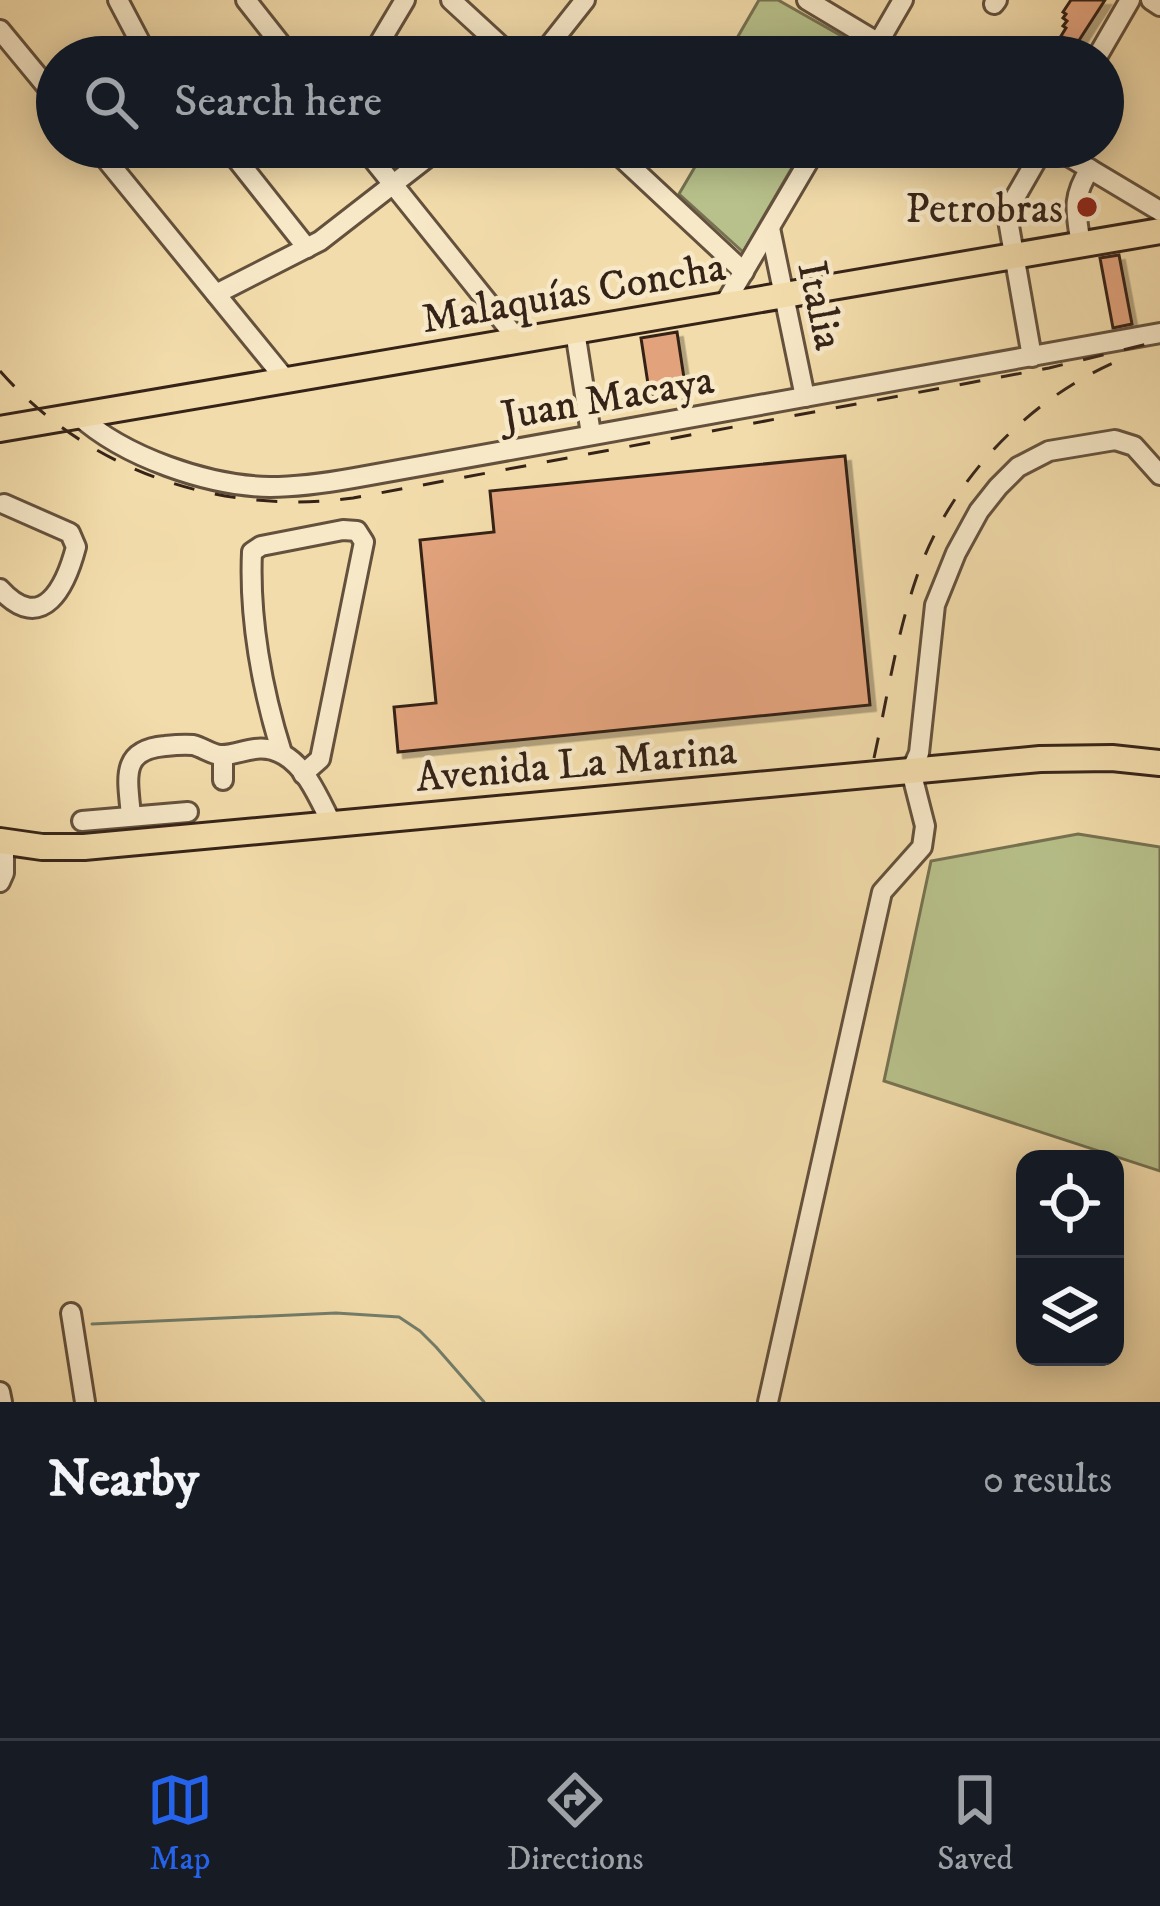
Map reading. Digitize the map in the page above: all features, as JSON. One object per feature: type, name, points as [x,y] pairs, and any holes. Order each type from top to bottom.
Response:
[{"type":"main road","name":"Malaquías Concha","points":[[0,428],[1160,231]]},
{"type":"main road","name":"Avenida La Marina","points":[[2,842],[63,848],[1065,758],[1160,763]]},
{"type":"street","points":[[118,0],[137,36]]},
{"type":"street","points":[[246,0],[274,36]]},
{"type":"street","points":[[383,36],[405,0]]},
{"type":"street","points":[[451,0],[490,36]]},
{"type":"street","points":[[557,36],[585,0]]},
{"type":"street","points":[[807,0],[855,36]]},
{"type":"street","points":[[882,36],[903,0]]},
{"type":"street","points":[[1109,36],[1130,0]]},
{"type":"street","points":[[1150,0],[1160,6]]},
{"type":"street","points":[[0,30],[36,74]]},
{"type":"street","points":[[113,168],[286,380]]},
{"type":"street","points":[[244,168],[307,248]]},
{"type":"street","points":[[380,168],[518,340]]},
{"type":"street","points":[[216,294],[307,248],[415,168]]},
{"type":"street","points":[[633,168],[744,272]]},
{"type":"street","name":"Italia","points":[[724,305],[805,168]]},
{"type":"street","points":[[1032,357],[1008,227],[1010,210],[1035,168]]},
{"type":"street","points":[[1081,244],[1076,194],[1090,169],[1160,211]]},
{"type":"street","name":"Italia","points":[[770,228],[805,397]]},
{"type":"street","points":[[575,331],[591,434]]},
{"type":"street","name":"Juan Macaya","points":[[79,415],[123,446],[223,481],[269,487],[327,483],[1160,334]]},
{"type":"street","points":[[768,1402],[882,892],[922,847],[925,826],[910,771],[919,753],[935,605],[956,553],[998,487],[1018,467],[1048,451],[1115,440],[1134,446],[1160,475]]},
{"type":"street","points":[[0,589],[21,604],[46,604],[63,586],[76,547],[70,533],[4,504]]},
{"type":"street","points":[[303,774],[320,759],[336,691],[364,542],[357,530],[261,546],[252,552],[256,632],[270,716],[282,753],[303,774],[332,824]]},
{"type":"street","points":[[131,816],[130,766],[136,754],[147,748],[196,746],[223,755],[253,748],[282,753]]},
{"type":"street","points":[[223,755],[223,780]]},
{"type":"street","points":[[82,821],[188,812]]},
{"type":"street","points":[[0,882],[2,842]]},
{"type":"street","points":[[70,1313],[85,1402]]},
{"type":"street","points":[[0,1392],[2,1402]]},
{"type":"green space","points":[[759,0],[778,0],[842,36],[738,36]]},
{"type":"green space","points":[[694,168],[792,168],[743,252],[679,194]]},
{"type":"green space","points":[[1078,834],[1160,847],[1160,1171],[1124,1159],[1124,1150],[1096,1150],[884,1081],[931,861]]},
{"type":"building","points":[[1071,0],[1105,0],[1082,36],[1061,36],[1067,21],[1063,12]]},
{"type":"building","points":[[1119,255],[1132,324],[1113,328],[1100,258]]},
{"type":"building","points":[[677,332],[686,391],[650,397],[641,338]]},
{"type":"building","points":[[845,456],[870,705],[398,752],[394,707],[436,703],[420,540],[494,532],[490,491]]},
{"type":"waterway","points":[[92,1324],[336,1313],[399,1317],[420,1331],[484,1402]]},
{"type":"railway","points":[[0,371],[74,436],[160,479],[255,500],[304,502],[353,498],[1049,368],[1160,341]]},
{"type":"railway","points":[[874,758],[909,601],[948,511],[969,479],[1020,424],[1081,379],[1115,362]]},
{"type":"place","name":"Petrobras","points":[[1087,207]]}]
